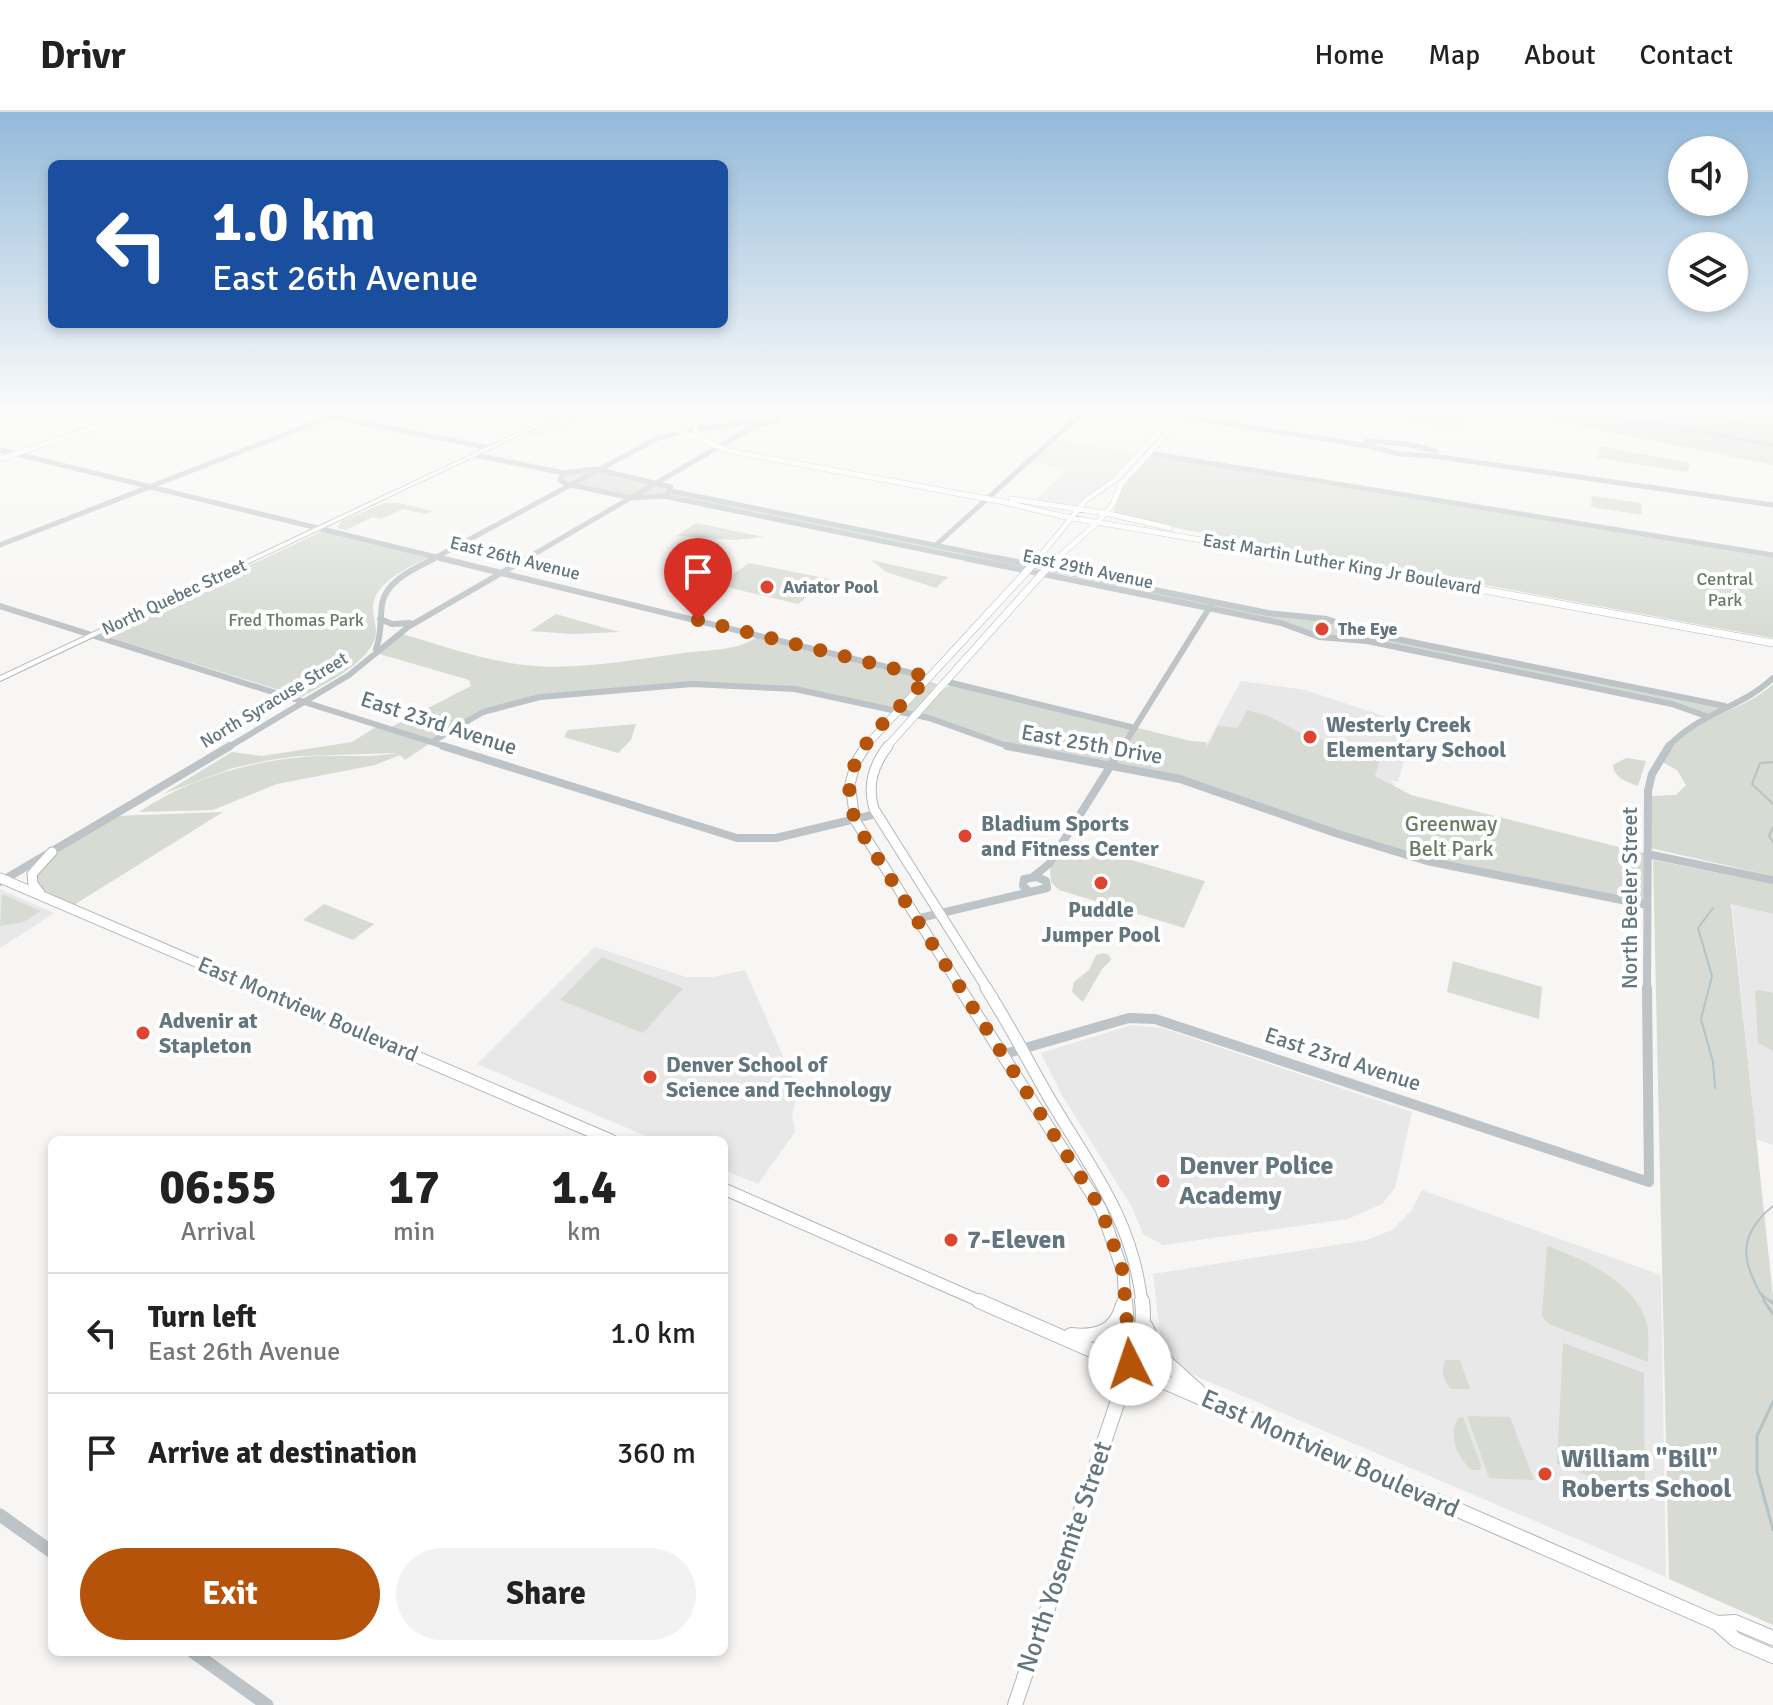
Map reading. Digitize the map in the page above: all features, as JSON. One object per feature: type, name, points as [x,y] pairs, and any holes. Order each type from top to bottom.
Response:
[{"type":"main road","name":"North Quebec Street","points":[[0,679],[410,487]]},
{"type":"main road","name":"North Quebec Street","points":[[390,497],[413,487]]},
{"type":"main road","name":"East Martin Luther King Jr Boulevard","points":[[938,487],[1105,513],[1198,534],[1773,642]]},
{"type":"main road","points":[[1106,487],[1078,508],[1029,568],[872,738],[858,755],[850,774],[848,794],[856,820],[916,919],[1101,1209],[1115,1242],[1125,1286],[1130,1364]]},
{"type":"main road","points":[[1119,487],[1097,523],[1071,542],[890,742],[877,759],[870,781],[876,814],[1017,1036],[1103,1185],[1124,1227],[1138,1265],[1148,1336],[1159,1356],[1209,1399]]},
{"type":"main road","points":[[399,500],[397,496],[404,492]]},
{"type":"main road","name":"East Martin Luther King Jr Boulevard","points":[[989,497],[1069,518],[1191,536],[1773,642]]},
{"type":"main road","points":[[338,521],[334,527],[340,532]]},
{"type":"main road","points":[[872,738],[890,742]]},
{"type":"main road","points":[[42,896],[33,884],[32,874],[52,852]]},
{"type":"main road","name":"East Montview Boulevard","points":[[1,880],[602,1136]]},
{"type":"main road","name":"East Montview Boulevard","points":[[728,1191],[1060,1333],[1360,1469],[1717,1623],[1736,1640],[1773,1656]]},
{"type":"main road","points":[[1060,1333],[1089,1337],[1108,1332],[1121,1314],[1125,1286]]},
{"type":"main road","name":"North Yosemite Street","points":[[1015,1705],[1139,1345],[1144,1316]]},
{"type":"main road","name":"East Montview Boulevard","points":[[1717,1623],[1735,1622],[1773,1638]]},
{"type":"street","points":[[0,545],[148,487]]},
{"type":"street","name":"East 26th Avenue","points":[[157,487],[925,680]]},
{"type":"street","points":[[372,657],[382,632],[380,602],[389,587],[407,572],[566,487]]},
{"type":"street","name":"East 29th Avenue","points":[[581,487],[632,498],[663,496],[1212,605],[1327,619],[1367,633],[1726,706]]},
{"type":"street","name":"North Syracuse Street","points":[[1,880],[304,701],[372,657],[394,636],[651,487]]},
{"type":"street","points":[[663,496],[671,491],[671,487]]},
{"type":"street","points":[[936,545],[1000,487]]},
{"type":"street","points":[[1359,487],[1773,555]]},
{"type":"street","points":[[1656,487],[1773,504]]},
{"type":"street","points":[[1666,487],[1773,504]]},
{"type":"street","name":"East 29th Avenue","points":[[671,491],[936,545],[1029,568]]},
{"type":"street","points":[[1002,896],[1049,864],[1212,605]]},
{"type":"street","name":"East 29th Avenue","points":[[1212,605],[1281,623],[1319,637],[1359,639],[1399,647],[1672,704],[1706,716]]},
{"type":"street","name":"East 23rd Avenue","points":[[0,606],[729,836],[751,840],[776,838],[876,814]]},
{"type":"street","points":[[380,619],[397,624],[421,620]]},
{"type":"street","name":"North Beeler Street","points":[[1649,1182],[1647,799],[1654,769],[1676,737],[1706,716],[1756,692],[1773,678]]},
{"type":"street","points":[[942,683],[1135,728]]},
{"type":"street","name":"East 25th Drive","points":[[432,742],[477,715],[521,700],[646,687],[718,684],[807,690],[916,712],[1007,747],[1111,765],[1208,787],[1328,831],[1427,861],[1647,905]]},
{"type":"street","points":[[1647,854],[1772,880]]},
{"type":"street","points":[[916,919],[1002,896],[1044,890],[1049,864]]},
{"type":"street","points":[[1034,876],[1046,881]]},
{"type":"street","points":[[1022,884],[1030,892]]},
{"type":"street","name":"East 23rd Avenue","points":[[1001,1055],[1129,1018],[1155,1019],[1649,1182]]},
{"type":"street","points":[[0,1515],[48,1549]]},
{"type":"street","points":[[199,1656],[267,1705]]},
{"type":"shaded area","points":[[1049,487],[1101,487],[1075,505],[1036,500]]},
{"type":"shaded area","name":"Westerly Creek Elementary School","points":[[1241,681],[1305,690],[1414,726],[1398,782],[1390,780],[1394,784],[1391,793],[1205,747]]},
{"type":"shaded area","points":[[0,889],[54,913],[0,948]]},
{"type":"shaded area","points":[[1732,904],[1773,914],[1773,1145],[1756,1139]]},
{"type":"shaded area","name":"Denver School of Science and Technology","points":[[595,947],[686,977],[713,977],[745,970],[798,1090],[792,1115],[795,1132],[758,1184],[728,1172],[728,1136],[646,1136],[477,1064]]},
{"type":"shaded area","name":"Denver Police Academy","points":[[1132,1025],[1162,1028],[1412,1112],[1395,1188],[1382,1204],[1348,1219],[1163,1245],[1143,1234],[1132,1207],[1063,1097],[1041,1053]]},
{"type":"shaded area","name":"William \"Bill\" Roberts School","points":[[1422,1190],[1661,1275],[1666,1577],[1184,1371],[1171,1359],[1161,1342],[1153,1274],[1367,1240],[1392,1230],[1412,1210]]},
{"type":"green space","points":[[588,487],[667,487],[671,491],[1032,565],[1027,571],[663,496],[642,499]]},
{"type":"green space","name":"Central Park","points":[[1122,487],[1349,487],[1773,557],[1773,638],[1181,529],[1114,512]]},
{"type":"green space","points":[[1592,496],[1641,503],[1642,515],[1591,507]]},
{"type":"green space","points":[[384,503],[399,503],[433,511],[425,514],[403,509],[381,519],[373,517],[346,530],[337,528],[342,521]]},
{"type":"green space","points":[[696,523],[764,537],[736,540],[677,536]]},
{"type":"green space","name":"Fred Thomas Park","points":[[325,530],[432,556],[395,576],[379,590],[373,608],[376,636],[366,654],[341,675],[302,697],[101,635]]},
{"type":"green space","points":[[871,560],[948,577],[936,588],[886,572]]},
{"type":"green space","points":[[749,563],[829,579],[798,604],[718,585]]},
{"type":"green space","points":[[1049,571],[1268,613],[1311,617],[1726,706],[1706,716],[1692,709],[1367,641],[1318,637],[1289,626]]},
{"type":"green space","points":[[556,614],[619,632],[574,634],[530,631]]},
{"type":"green space","name":"Greenway Belt Park","points":[[399,633],[493,660],[564,667],[724,649],[760,635],[916,677],[912,685],[921,687],[928,681],[937,684],[932,690],[941,692],[953,683],[1191,741],[1206,742],[1207,748],[1218,726],[1238,728],[1247,710],[1268,716],[1306,736],[1381,755],[1375,776],[1411,795],[1647,854],[1647,905],[1427,861],[1218,790],[1053,757],[935,720],[818,692],[706,684],[521,700],[456,726],[405,760],[400,755],[375,765],[277,784],[213,810],[139,812],[180,789],[248,766],[318,756],[398,753],[299,756],[270,760],[233,768],[163,794],[232,752],[262,756],[352,742],[379,725],[389,728],[471,686],[469,680],[376,653]]},
{"type":"green space","points":[[1773,684],[1773,876],[1650,848],[1650,796],[1676,795],[1686,785],[1677,770],[1662,762],[1673,746],[1699,725],[1745,703]]},
{"type":"green space","points":[[636,724],[631,740],[618,753],[564,737],[568,730]]},
{"type":"green space","points":[[1626,758],[1646,761],[1638,786],[1622,779],[1614,769],[1613,765]]},
{"type":"green space","points":[[223,812],[69,908],[42,896],[33,884],[38,865],[113,816]]},
{"type":"green space","points":[[1068,842],[1205,881],[1184,928],[1059,890],[1051,882],[1050,869]]},
{"type":"green space","points":[[1653,860],[1773,884],[1773,914],[1731,904],[1773,1296],[1773,1625],[1669,1579]]},
{"type":"green space","points":[[2,894],[41,911],[23,922],[0,926]]},
{"type":"green space","points":[[324,904],[374,924],[353,940],[303,920]]},
{"type":"green space","points":[[1096,955],[1109,955],[1111,960],[1102,969],[1083,1002],[1072,992],[1074,982],[1089,970]]},
{"type":"green space","points":[[602,957],[683,988],[643,1033],[560,1000]]},
{"type":"green space","points":[[1453,961],[1542,987],[1539,1019],[1447,992]]},
{"type":"green space","points":[[1755,991],[1773,993],[1773,1051],[1758,1043]]},
{"type":"green space","points":[[1547,1246],[1594,1266],[1635,1300],[1648,1330],[1648,1362],[1549,1324],[1542,1316]]},
{"type":"green space","points":[[1563,1343],[1644,1373],[1645,1499],[1557,1463]]},
{"type":"green space","points":[[1446,1360],[1460,1360],[1470,1389],[1451,1389],[1443,1375]]},
{"type":"green space","points":[[1467,1416],[1510,1417],[1534,1480],[1489,1478]]},
{"type":"green space","points":[[1463,1417],[1481,1465],[1480,1470],[1471,1470],[1456,1446],[1455,1425],[1458,1418]]},
{"type":"waterway","points":[[1773,762],[1760,763],[1752,784],[1773,804]]},
{"type":"waterway","points":[[1773,827],[1769,836],[1773,842]]},
{"type":"waterway","points":[[1713,908],[1698,928],[1712,976],[1701,1019],[1713,1062],[1715,1088]]},
{"type":"waterway","points":[[1760,1293],[1746,1252],[1752,1229],[1773,1206]]},
{"type":"waterway","points":[[1760,1293],[1772,1303]]},
{"type":"waterway","points":[[1760,1293],[1766,1303]]},
{"type":"waterway","points":[[1764,1301],[1773,1314]]},
{"type":"waterway","points":[[1773,1402],[1757,1436],[1757,1471],[1773,1530]]},
{"type":"place","name":"Aviator Pool","points":[[767,587]]},
{"type":"place","name":"The Eye","points":[[1322,629]]},
{"type":"place","name":"Westerly Creek Elementary School","points":[[1310,737]]},
{"type":"place","name":"Bladium Sports and Fitness Center","points":[[965,836]]},
{"type":"place","name":"Puddle Jumper Pool","points":[[1101,883]]},
{"type":"place","name":"Advenir at Stapleton","points":[[143,1033]]},
{"type":"place","name":"Denver School of Science and Technology","points":[[650,1077]]},
{"type":"place","name":"Denver Police Academy","points":[[1163,1181]]},
{"type":"place","name":"7-Eleven","points":[[951,1240]]},
{"type":"place","name":"William \"Bill\" Roberts School","points":[[1545,1474]]},
{"type":"route","points":[[698,620],[928,677],[858,755],[849,779],[850,805],[861,832],[1101,1209],[1123,1272],[1130,1364]]}]
